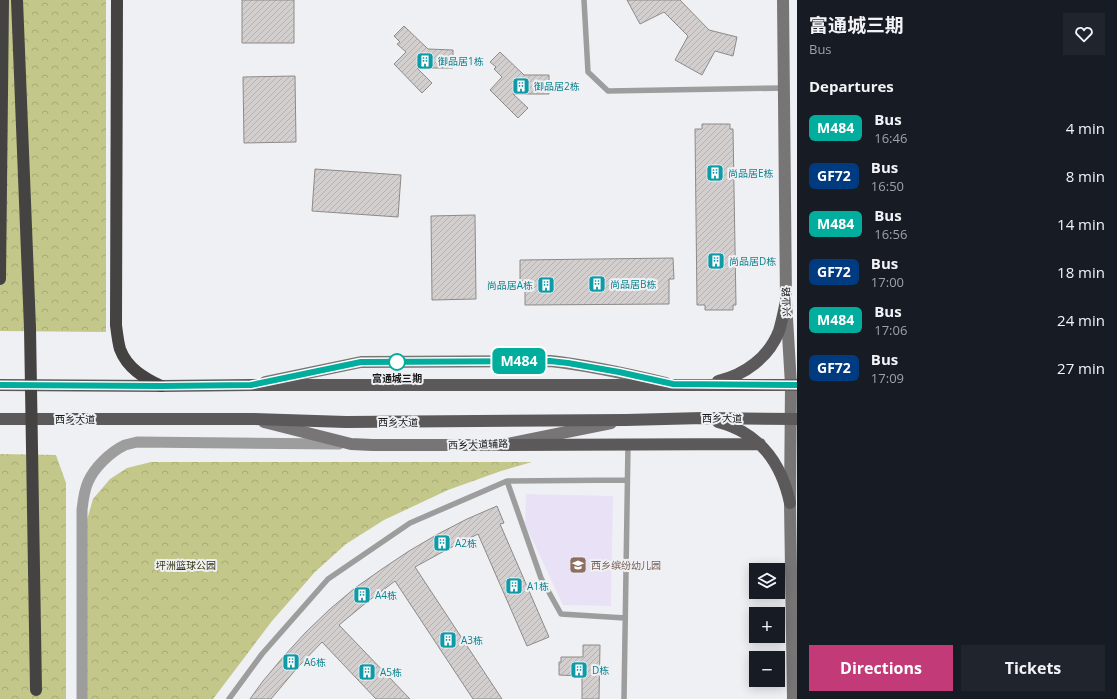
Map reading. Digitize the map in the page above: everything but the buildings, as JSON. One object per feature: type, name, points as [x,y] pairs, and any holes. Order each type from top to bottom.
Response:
[{"type":"highway","points":[[0,279],[3,0]]},
{"type":"highway","points":[[17,0],[30,328],[35,699]]},
{"type":"highway","points":[[117,0],[116,325],[121,350],[126,361],[134,370],[145,378],[161,386]]},
{"type":"main road","points":[[702,385],[740,373],[751,367],[759,360],[774,341],[783,318],[786,301]]},
{"type":"main road","points":[[0,385],[794,385]]},
{"type":"main road","points":[[703,418],[727,424],[750,436],[760,444],[776,463],[787,489],[790,503]]},
{"type":"main road","name":"西乡大道","points":[[0,419],[253,419],[346,422],[703,418],[794,419]]},
{"type":"main road","points":[[503,445],[760,444]]},
{"type":"street","name":"兴业路","points":[[783,0],[786,301],[794,385],[790,503],[793,699]]},
{"type":"street","points":[[251,385],[361,362],[534,361],[568,363],[673,384]]},
{"type":"street","name":"西乡大道辅路","points":[[253,419],[351,444]]},
{"type":"street","name":"西乡大道辅路","points":[[82,699],[82,510],[85,490],[93,473],[112,453],[125,445],[137,442],[503,445],[626,420]]},
{"type":"lane","points":[[584,0],[588,72],[608,91],[784,88]]},
{"type":"lane","points":[[624,699],[628,445]]},
{"type":"lane","points":[[229,699],[262,654],[328,579],[410,523],[507,481],[627,480]]},
{"type":"lane","points":[[507,481],[541,578],[561,614],[625,618]]},
{"type":"shaded area","name":"西乡缤纷幼儿园","points":[[526,494],[613,496],[611,606],[563,605],[525,524]]},
{"type":"green space","points":[[0,0],[106,0],[106,332],[0,331]]},
{"type":"green space","points":[[0,454],[56,455],[66,483],[66,699],[0,699]]},
{"type":"green space","name":"坪洲篮球公园","points":[[151,462],[532,462],[501,471],[448,490],[384,520],[346,544],[315,572],[272,621],[213,699],[85,699],[82,537],[93,499],[110,479],[127,468]]},
{"type":"bus line","name":"M484","points":[[0,385],[251,385],[361,362],[550,361],[619,372],[673,384],[797,385]]},
{"type":"place","name":"御品居1栋","points":[[425,61]]},
{"type":"place","name":"御品居2栋","points":[[521,86]]},
{"type":"place","name":"尚品居E栋","points":[[715,173]]},
{"type":"place","name":"尚品居D栋","points":[[716,261]]},
{"type":"place","name":"尚品居B栋","points":[[597,284]]},
{"type":"place","name":"尚品居A栋","points":[[546,285]]},
{"type":"place","name":"富通城三期","points":[[397,362]]},
{"type":"place","name":"A2栋","points":[[442,543]]},
{"type":"place","name":"西乡缤纷幼儿园","points":[[578,565]]},
{"type":"place","name":"A1栋","points":[[514,586]]},
{"type":"place","name":"A4栋","points":[[362,595]]},
{"type":"place","name":"A3栋","points":[[448,640]]},
{"type":"place","name":"A6栋","points":[[291,662]]},
{"type":"place","name":"D栋","points":[[579,670]]},
{"type":"place","name":"A5栋","points":[[367,672]]}]
